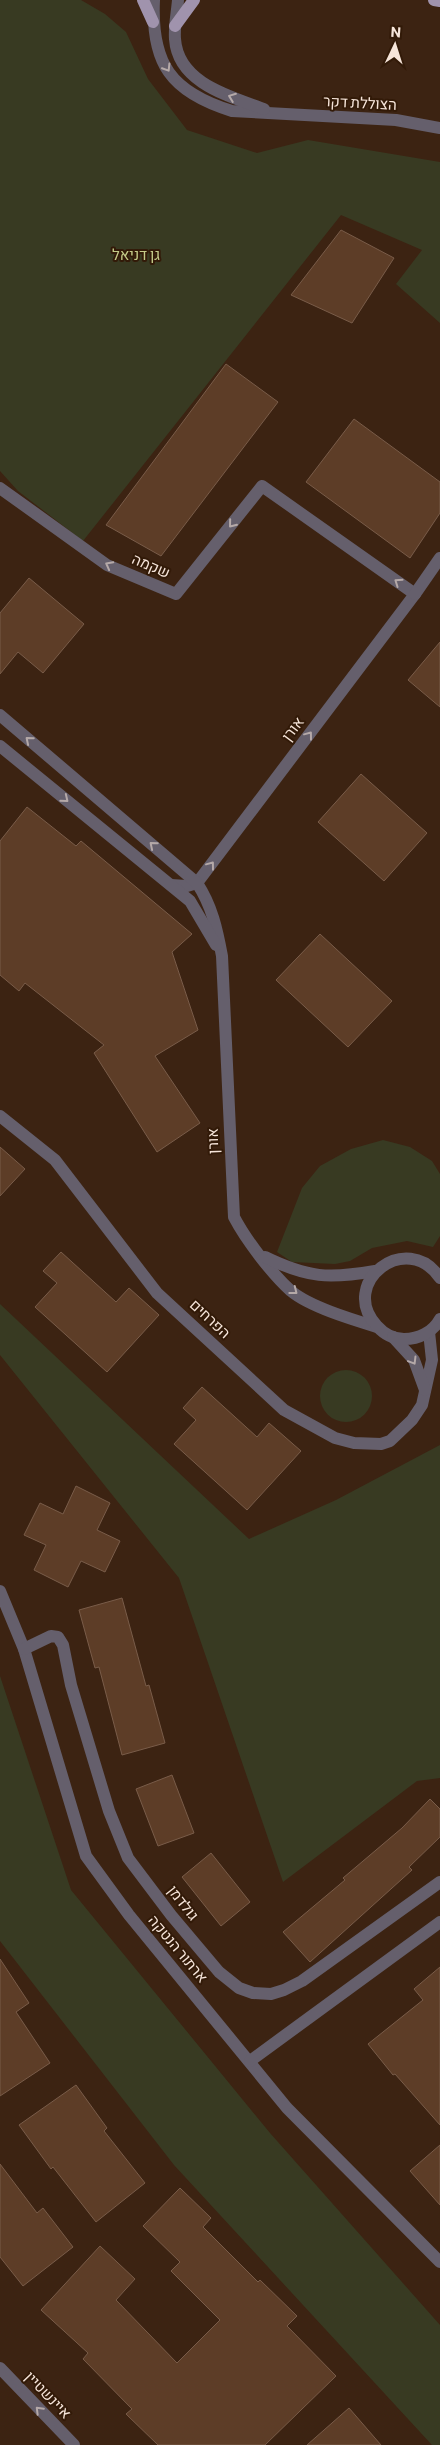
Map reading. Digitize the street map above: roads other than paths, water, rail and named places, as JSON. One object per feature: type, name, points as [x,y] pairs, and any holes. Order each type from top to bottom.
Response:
[{"type":"main road","points":[[143,0],[153,22]]},
{"type":"main road","points":[[175,26],[194,0]]},
{"type":"main road","points":[[434,0],[440,1]]},
{"type":"street","name":"הצוללת דקר","points":[[154,0],[155,44],[163,62],[173,77],[190,93],[212,104],[232,111],[396,120],[440,128]]},
{"type":"street","name":"הצוללת דקר","points":[[178,0],[175,41],[185,69],[204,84],[278,114]]},
{"type":"street","name":"שקמה","points":[[0,488],[107,565],[176,594],[262,486],[415,594]]},
{"type":"street","name":"אורן","points":[[197,883],[415,594],[440,558]]},
{"type":"street","name":"אורן","points":[[0,715],[197,883],[207,898],[215,918],[222,956],[234,1217],[242,1232],[292,1292],[340,1316],[377,1327],[393,1337]]},
{"type":"street","name":"אורן","points":[[0,746],[190,901],[222,956]]},
{"type":"street","points":[[172,885],[187,886],[197,883]]},
{"type":"street","name":"הפרחים","points":[[0,1116],[55,1160],[157,1293],[284,1410],[335,1438],[381,1444],[390,1441],[412,1420],[422,1405],[432,1360],[429,1332]]},
{"type":"street","name":"אורן","points":[[261,1255],[308,1275],[341,1277],[376,1271],[390,1261],[407,1258],[426,1264],[440,1278]]},
{"type":"street","points":[[376,1271],[368,1282],[365,1295],[366,1308],[377,1327]]},
{"type":"street","points":[[393,1337],[411,1338],[429,1332],[440,1319]]},
{"type":"street","points":[[393,1337],[414,1360],[424,1390]]},
{"type":"street","name":"ארתור הנטקה","points":[[0,1591],[24,1649],[86,1856],[129,1915],[287,2108],[440,2262]]},
{"type":"street","name":"גולדמן","points":[[24,1649],[51,1636],[58,1638],[63,1644],[71,1684],[109,1810],[128,1858],[171,1915],[213,1965],[239,1988],[253,1993],[271,1994],[302,1981],[440,1882]]},
{"type":"street","points":[[250,2061],[440,1922]]},
{"type":"street","name":"איינשטיין","points":[[0,2368],[74,2445]]},
{"type":"park label","name":"גן דניאל","points":[[136,255]]}]
